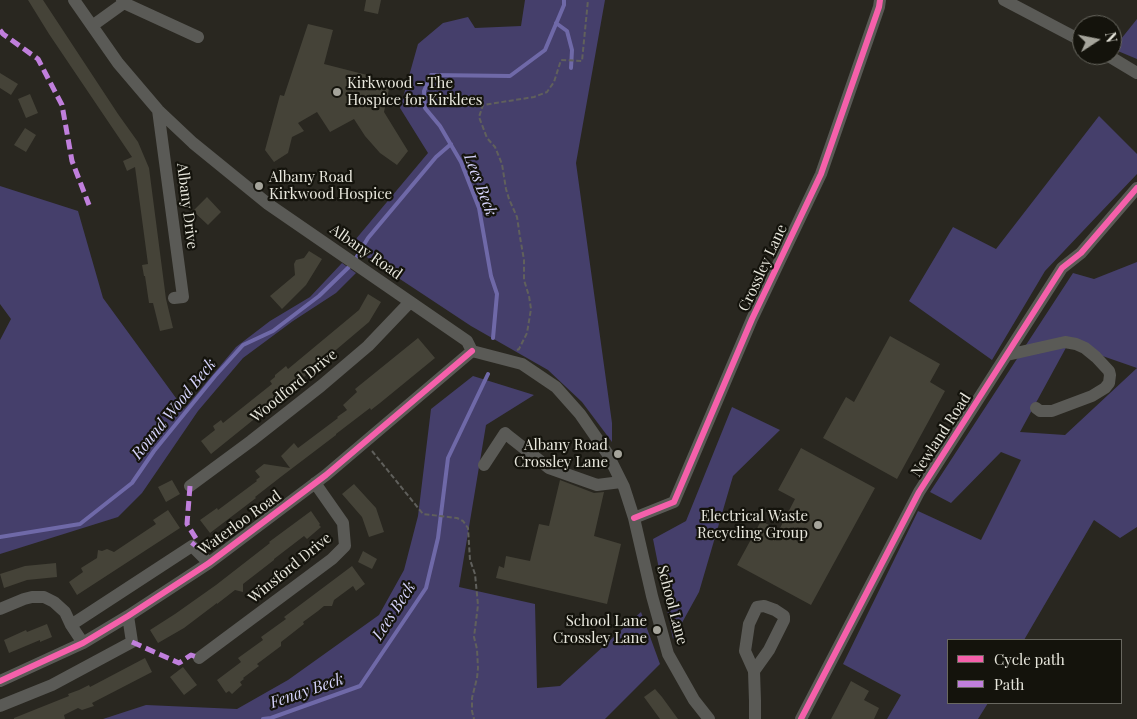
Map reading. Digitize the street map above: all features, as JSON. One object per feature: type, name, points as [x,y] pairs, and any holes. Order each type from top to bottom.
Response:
[{"type":"street","name":"Albany Road","points":[[74,0],[118,63],[158,110],[193,143],[268,204],[467,341],[472,351]]},
{"type":"street","name":"Crossley Lane","points":[[634,518],[674,502],[752,320],[821,174],[880,0]]},
{"type":"street","points":[[1004,0],[1072,36]]},
{"type":"street","points":[[92,26],[123,1],[198,37]]},
{"type":"street","points":[[1122,64],[1137,73]]},
{"type":"street","name":"Albany Drive","points":[[158,110],[183,297],[174,298]]},
{"type":"street","name":"Newland Road","points":[[800,719],[919,492],[1062,268],[1081,253],[1137,188]]},
{"type":"street","name":"Woodford Drive","points":[[190,486],[321,386],[368,346],[410,302]]},
{"type":"street","points":[[1007,355],[1065,342],[1085,348],[1109,371],[1109,383],[1105,388],[1092,396],[1052,410],[1040,411],[1036,408]]},
{"type":"street","points":[[472,351],[522,364],[556,387],[580,414],[607,453],[621,482],[634,518]]},
{"type":"street","name":"Waterloo Road","points":[[0,681],[82,644],[209,563],[315,483],[472,351]]},
{"type":"street","points":[[484,465],[505,434],[549,468],[597,485],[621,482]]},
{"type":"street","name":"Winsford Drive","points":[[199,658],[332,559],[345,546],[343,523],[315,483]]},
{"type":"street","name":"School Lane","points":[[634,518],[668,654],[694,700],[709,719]]},
{"type":"street","name":"Waterloo Road","points":[[71,625],[192,546],[209,563]]},
{"type":"street","points":[[0,609],[24,599],[44,597],[54,602],[65,612],[82,644]]},
{"type":"street","points":[[754,671],[769,650],[784,620],[784,616],[764,606],[757,607],[748,624],[745,651],[754,671],[755,719]]},
{"type":"street","points":[[0,706],[52,685],[132,642],[128,616]]},
{"type":"path","points":[[505,360],[519,349],[528,332],[531,309],[524,280],[524,260],[517,217],[509,200],[502,164],[495,147],[487,138],[480,117],[483,105],[547,92],[554,82],[561,60],[582,61],[588,0]]},
{"type":"path","points":[[364,442],[423,514],[457,518],[463,521],[468,528],[470,560],[475,574],[478,605],[474,636],[478,649],[477,678],[472,698],[474,719]]},
{"type":"shaded area","points":[[525,0],[605,0],[576,163],[612,423],[612,442],[582,402],[548,370],[471,326],[350,246],[428,153],[400,108],[418,44],[443,23],[468,17],[475,28],[521,26]]},
{"type":"shaded area","points":[[1137,19],[1137,59],[1122,53],[1122,38]]},
{"type":"shaded area","points":[[1099,116],[1137,154],[1137,174],[1045,271],[992,360],[909,301],[953,227],[996,249]]},
{"type":"shaded area","points":[[0,186],[78,211],[103,298],[184,409],[236,347],[270,321],[310,297],[342,263],[356,273],[336,293],[293,321],[243,358],[198,411],[142,493],[118,517],[0,554],[0,340],[11,319],[0,304]]},
{"type":"shaded area","points":[[1137,262],[1137,368],[1137,527],[1120,538],[1094,520],[1025,639],[947,639],[947,704],[987,704],[978,719],[887,719],[901,695],[843,664],[918,511],[981,540],[1021,460],[1001,452],[951,503],[930,492],[1073,273],[1094,279]],"holes":[[[1068,344],[1137,368],[1065,435],[1020,432]]]},
{"type":"shaded area","points":[[473,376],[534,395],[486,425],[459,587],[535,604],[537,688],[560,686],[641,612],[660,664],[605,719],[103,719],[146,705],[237,709],[288,680],[379,615],[404,570],[418,516],[431,409]]},
{"type":"shaded area","points":[[732,407],[780,430],[733,476],[699,592],[673,639],[653,539],[686,521]]},
{"type":"building","points":[[28,0],[43,0],[138,142],[149,168],[166,299],[173,328],[160,331],[153,303],[149,303],[142,265],[148,264],[135,167],[127,171],[123,161],[132,157]]},
{"type":"building","points":[[366,0],[381,0],[378,14],[364,11]]},
{"type":"building","name":"Kirkwood - The Hospice for Kirklees","points":[[308,24],[333,30],[324,64],[371,76],[369,83],[389,89],[384,112],[408,151],[397,165],[380,153],[365,136],[354,119],[330,132],[317,112],[298,123],[304,131],[292,137],[288,153],[274,162],[265,150],[280,95],[284,96]]},
{"type":"building","points":[[0,73],[18,84],[11,95],[0,88]]},
{"type":"building","points":[[30,94],[38,113],[26,118],[18,99]]},
{"type":"building","points":[[25,128],[36,135],[26,152],[14,145]]},
{"type":"building","points":[[207,197],[221,212],[208,225],[193,211]]},
{"type":"building","points":[[309,251],[322,259],[306,285],[282,309],[270,296],[295,275],[294,264],[296,260],[304,258]]},
{"type":"building","points":[[368,294],[381,302],[369,322],[299,383],[211,454],[201,441],[215,430],[213,426],[221,420],[223,423],[272,384],[270,381],[275,375],[286,366],[288,369],[359,310]]},
{"type":"building","points":[[890,336],[940,364],[930,382],[945,391],[897,479],[823,438],[846,397],[854,402]]},
{"type":"building","points":[[418,338],[435,358],[371,410],[370,408],[210,533],[200,520],[217,508],[218,510],[257,481],[260,477],[255,471],[264,464],[290,468],[281,456],[294,443],[298,448],[338,418],[347,410],[343,405],[357,392],[355,389]]},
{"type":"building","name":"Electrical Waste Recycling Group","points":[[801,448],[875,488],[811,605],[737,565],[761,521],[779,530],[795,499],[778,490]]},
{"type":"building","points":[[172,480],[180,494],[166,502],[158,487]]},
{"type":"building","points":[[560,480],[594,493],[604,492],[594,536],[621,544],[607,604],[496,578],[499,566],[504,568],[506,556],[530,561],[539,524],[549,526]]},
{"type":"building","points":[[354,484],[376,508],[384,532],[369,537],[362,517],[342,494]]},
{"type":"building","points":[[168,510],[180,528],[77,595],[69,582],[83,572],[81,568],[97,558],[98,550],[107,549],[114,552],[156,524],[153,520]]},
{"type":"building","points":[[311,511],[321,527],[307,539],[304,536],[243,584],[243,592],[235,590],[184,628],[158,643],[150,630],[216,585]]},
{"type":"building","points":[[363,551],[377,559],[372,569],[358,562]]},
{"type":"building","points":[[56,563],[57,577],[27,580],[4,588],[0,574],[25,566]]},
{"type":"building","points":[[352,566],[365,584],[356,591],[353,586],[334,600],[332,606],[324,606],[303,622],[304,624],[281,642],[281,646],[257,664],[259,666],[243,678],[240,682],[242,685],[232,694],[229,691],[226,693],[217,680],[241,662],[238,658],[263,640],[261,637],[286,619],[284,617]]},
{"type":"building","points":[[47,624],[52,637],[9,653],[4,640],[26,630],[27,632]]},
{"type":"building","points":[[145,658],[152,672],[92,703],[94,706],[82,710],[78,708],[64,715],[65,719],[14,719],[69,696],[68,694],[89,685],[90,687]]},
{"type":"building","points":[[183,667],[197,685],[184,695],[170,677]]},
{"type":"building","points":[[851,681],[869,691],[864,700],[879,708],[874,719],[831,719]]},
{"type":"building","points":[[655,689],[678,719],[660,719],[644,697]]},
{"type":"waterway","name":"Lees Beck","points":[[493,338],[497,294],[491,276],[479,208],[461,162],[440,126],[425,108],[424,91],[431,75],[510,76],[545,50],[564,5],[564,0]]},
{"type":"waterway","points":[[556,23],[567,31],[572,50],[571,68]]},
{"type":"waterway","name":"Round Wood Beck","points":[[0,537],[80,524],[132,483],[154,451],[215,376],[243,345],[273,331],[319,296],[353,263],[368,238],[436,157],[451,144]]},
{"type":"waterway","name":"Lees Beck","points":[[263,719],[271,718],[360,686],[426,588],[438,538],[448,458],[488,374]]},
{"type":"marked path","points":[[0,30],[38,59],[62,105],[72,161],[89,205]]},
{"type":"marked path","points":[[190,486],[187,524],[197,540],[192,546]]},
{"type":"marked path","points":[[132,642],[179,663],[191,655],[199,658]]},
{"type":"cycle path","points":[[634,518],[674,502],[752,319],[821,174],[880,0]]},
{"type":"cycle path","points":[[801,719],[919,492],[1062,268],[1081,253],[1137,188]]},
{"type":"cycle path","points":[[0,681],[83,643],[209,563],[326,475],[472,351]]},
{"type":"place","name":"Kirkwood - The Hospice for Kirklees","points":[[337,92]]},
{"type":"place","name":"Albany Road Kirkwood Hospice","points":[[259,186]]},
{"type":"place","name":"Albany Road Crossley Lane","points":[[618,454]]},
{"type":"place","name":"Electrical Waste Recycling Group","points":[[818,525]]},
{"type":"place","name":"School Lane Crossley Lane","points":[[657,630]]},
{"type":"water label","name":"Fenay Beck","points":[[307,691]]}]
